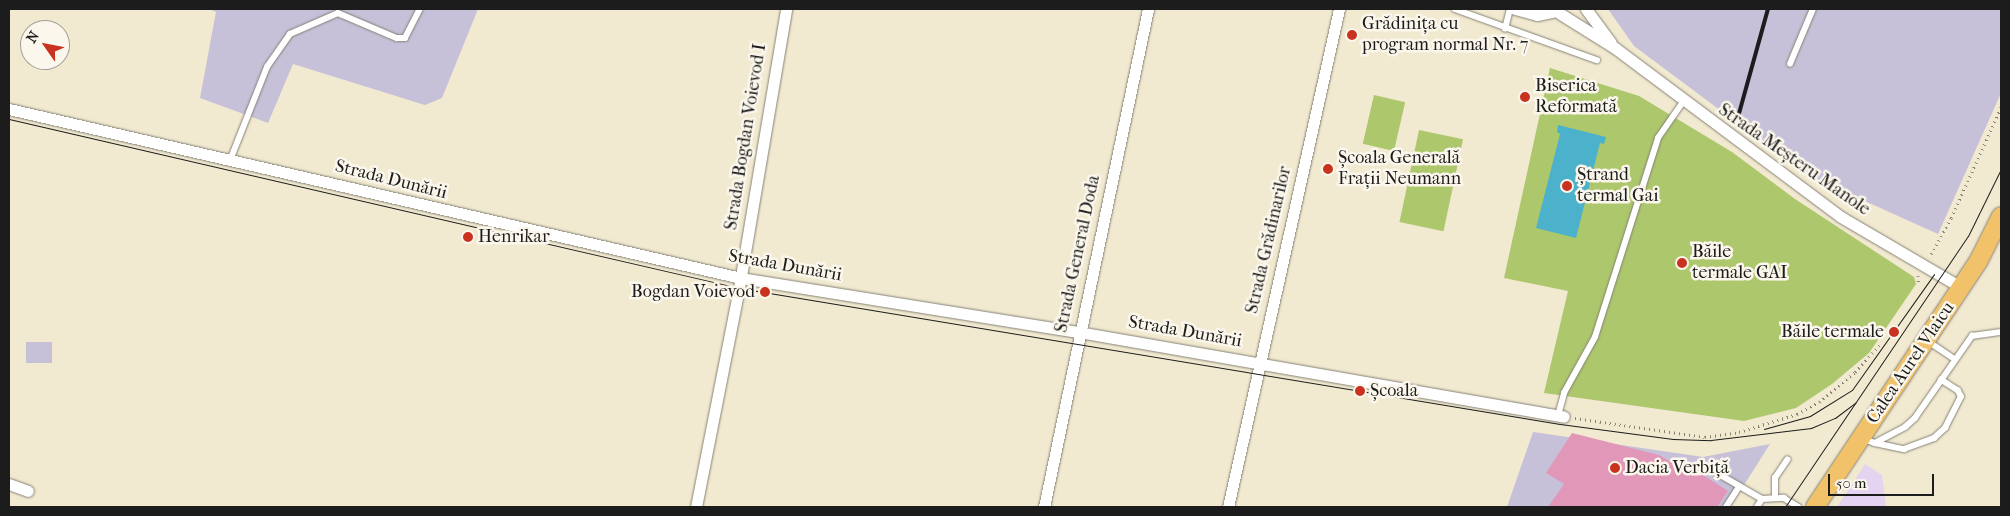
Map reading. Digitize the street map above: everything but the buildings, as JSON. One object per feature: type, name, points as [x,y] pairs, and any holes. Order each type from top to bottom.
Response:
[{"type":"main road","name":"Calea Aurel Vlaicu","points":[[1815,507],[1868,440],[1926,340],[1961,287],[2001,216]]},
{"type":"street","name":"Strada Bogdan Voievod I","points":[[696,507],[741,278],[786,9]]},
{"type":"street","name":"Strada General Doda","points":[[1044,507],[1148,9]]},
{"type":"street","name":"Strada Grădinarilor","points":[[1228,507],[1338,9]]},
{"type":"street","points":[[1515,9],[1537,15],[1571,9]]},
{"type":"street","points":[[1586,9],[1614,48]]},
{"type":"street","points":[[1553,11],[1614,48]]},
{"type":"street","name":"Strada Meșteru Manole","points":[[1614,48],[1683,102],[1841,217],[1922,266],[1961,287]]},
{"type":"street","name":"Strada Dunării","points":[[9,110],[231,158],[446,212],[741,278],[1080,332],[1561,416]]},
{"type":"street","points":[[9,484],[28,491]]},
{"type":"lane","points":[[231,158],[276,49],[298,29],[339,11],[401,38],[408,36],[420,9]]},
{"type":"lane","points":[[1455,9],[1505,29],[1597,60]]},
{"type":"lane","points":[[1505,29],[1510,9]]},
{"type":"lane","points":[[1790,64],[1813,9]]},
{"type":"lane","points":[[1561,416],[1564,393],[1595,337],[1658,138],[1683,102]]},
{"type":"lane","points":[[1868,440],[1915,418],[1972,336],[2001,332]]},
{"type":"lane","points":[[1926,340],[1955,359]]},
{"type":"lane","points":[[1868,440],[1904,449],[1934,438],[1945,428],[1961,397],[1958,391],[1941,380]]},
{"type":"lane","points":[[1775,497],[1775,478],[1787,460]]},
{"type":"lane","points":[[1717,473],[1762,499],[1784,498],[1799,507]]},
{"type":"lane","points":[[1726,507],[1739,487]]},
{"type":"lane","points":[[1757,507],[1762,499]]},
{"type":"path","points":[[1919,284],[1917,277],[1922,266],[1939,242],[2001,107]]},
{"type":"path","points":[[1561,416],[1705,437],[1739,432],[1797,414],[1819,402],[1855,372],[1880,344]]},
{"type":"shaded area","points":[[209,9],[478,9],[442,98],[425,105],[293,64],[268,123],[200,98],[216,12]]},
{"type":"shaded area","points":[[1608,9],[2001,9],[2001,93],[1938,234],[1807,175],[1634,46]]},
{"type":"shaded area","points":[[26,342],[52,342],[52,363],[26,363]]},
{"type":"shaded area","name":"Dacia Verbiță","points":[[1533,432],[1703,457],[1770,444],[1730,507],[1507,507]]},
{"type":"shaded area","points":[[1865,464],[1882,475],[1886,507],[1837,507]]},
{"type":"green space","name":"Ștrand termal Gai","points":[[1550,68],[1639,96],[1732,152],[1795,199],[1914,277],[1916,284],[1869,353],[1832,384],[1796,408],[1744,421],[1544,393],[1568,291],[1504,278]]},
{"type":"green space","points":[[1374,95],[1405,102],[1394,151],[1363,144]]},
{"type":"green space","points":[[1419,130],[1463,139],[1443,231],[1399,222]]},
{"type":"water","name":"Ștrand termal Gai","points":[[1558,125],[1606,137],[1604,144],[1600,143],[1576,238],[1536,228],[1560,134],[1557,132]]},
{"type":"tram line","points":[[9,119],[739,288],[1560,424],[1673,439],[1711,440],[1811,428],[1835,418],[1856,402]]},
{"type":"tram line","points":[[1785,507],[1968,236],[2001,169]]},
{"type":"tram line","points":[[1764,429],[1810,416],[1852,390],[1934,274]]},
{"type":"railway","points":[[1738,117],[1768,9]]},
{"type":"place","name":"Grădinița cu program normal Nr. 7","points":[[1352,35]]},
{"type":"place","name":"Biserica Reformată","points":[[1525,97]]},
{"type":"place","name":"Școala Generală Frații Neumann","points":[[1328,169]]},
{"type":"place","name":"Ștrand termal Gai","points":[[1567,186]]},
{"type":"place","name":"Henrikar","points":[[468,237]]},
{"type":"place","name":"Băile termale GAI","points":[[1682,263]]},
{"type":"place","name":"Bogdan Voievod","points":[[765,292]]},
{"type":"place","name":"Băile termale","points":[[1894,332]]},
{"type":"place","name":"Școala","points":[[1360,391]]},
{"type":"place","name":"Dacia Verbiță","points":[[1615,468]]}]
